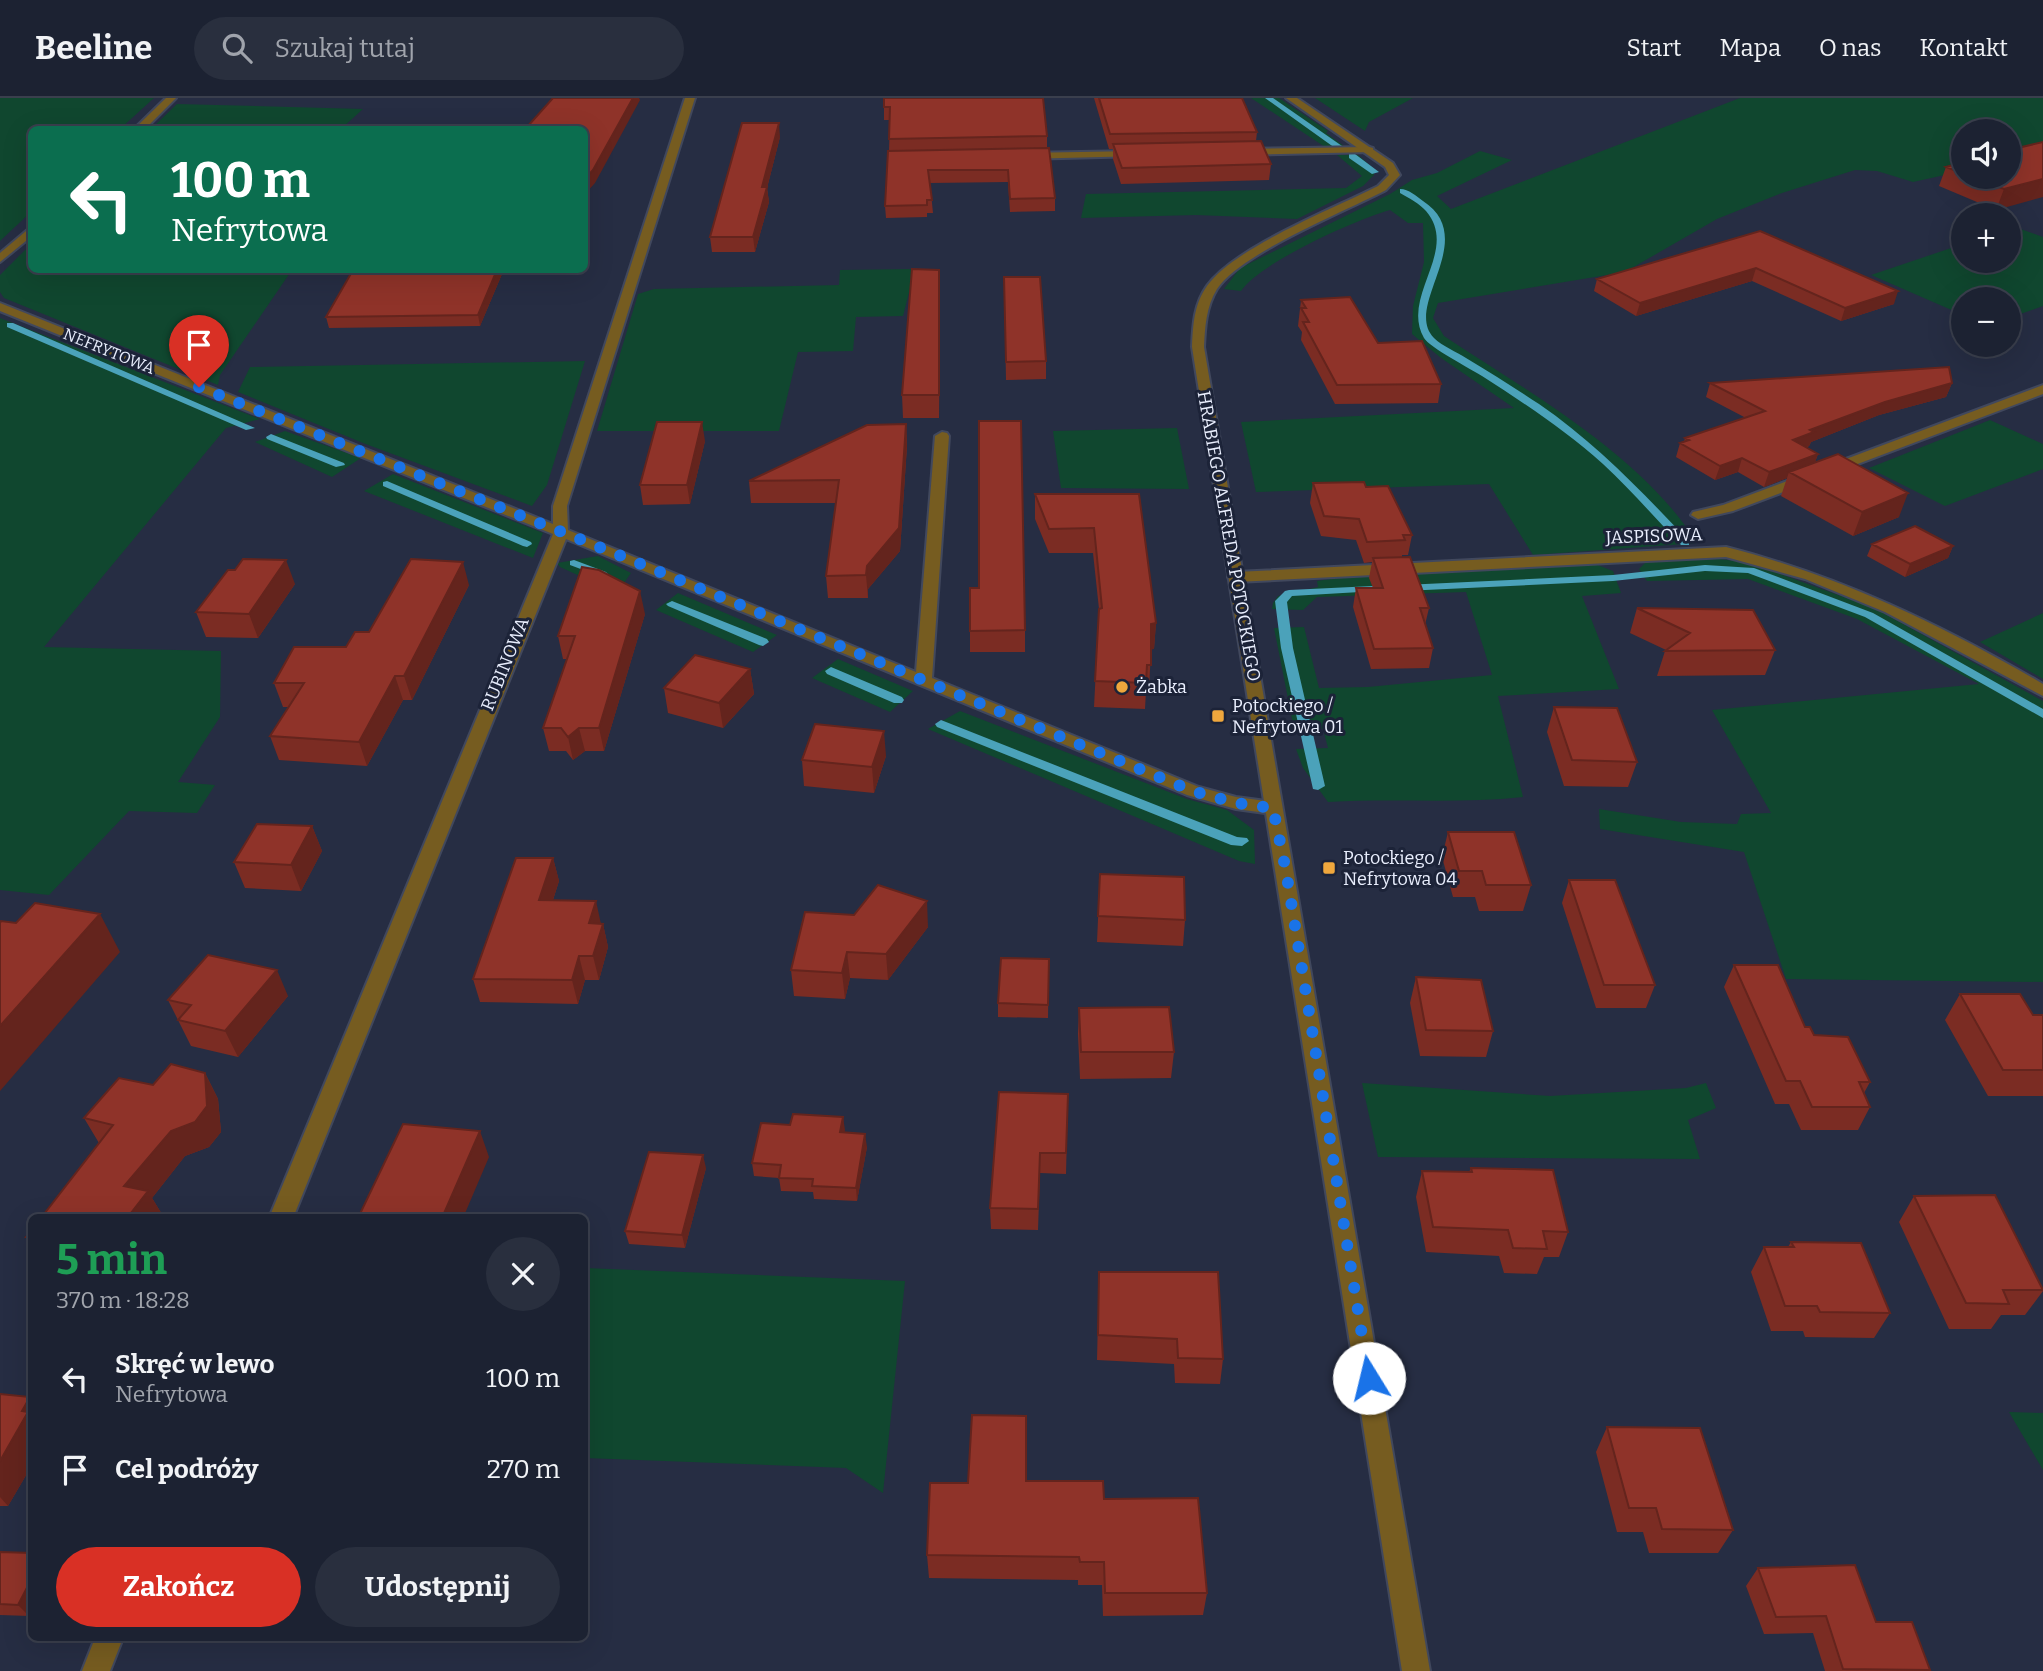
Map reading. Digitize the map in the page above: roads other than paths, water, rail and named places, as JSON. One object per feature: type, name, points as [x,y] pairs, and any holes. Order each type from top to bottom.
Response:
[{"type":"street","points":[[142,126],[171,98]]},
{"type":"street","name":"RUBINOWA","points":[[283,1214],[550,552],[561,532],[560,506],[690,98]]},
{"type":"street","name":"HRABIEGO ALFREDA POTOCKIEGO","points":[[1290,98],[1369,150],[1394,170],[1395,175],[1382,188],[1245,256],[1223,272],[1201,307],[1197,326],[1201,369],[1416,1671]]},
{"type":"street","points":[[1230,152],[1369,150]]},
{"type":"street","points":[[1012,156],[1148,154]]},
{"type":"street","points":[[0,259],[28,233]]},
{"type":"street","name":"NEFRYTOWA","points":[[0,307],[561,532],[1193,791],[1236,803],[1273,808]]},
{"type":"street","points":[[1698,515],[1754,499],[2043,389]]},
{"type":"street","points":[[924,680],[942,436]]},
{"type":"street","name":"JASPISOWA","points":[[1236,578],[1726,552],[1775,563],[1860,594],[1959,641],[2043,691]]},
{"type":"street","points":[[96,1671],[108,1641]]},
{"type":"waterway","points":[[1268,98],[1338,146]]},
{"type":"waterway","points":[[1352,156],[1375,172]]},
{"type":"waterway","points":[[1403,191],[1428,208],[1440,225],[1442,244],[1424,301],[1423,320],[1429,339],[1514,392],[1575,435],[1618,473],[1685,543]]},
{"type":"waterway","points":[[10,325],[250,428]]},
{"type":"waterway","points":[[271,437],[340,465]]},
{"type":"waterway","points":[[387,484],[527,544]]},
{"type":"waterway","points":[[574,563],[602,574]]},
{"type":"waterway","points":[[1404,588],[1613,578],[1705,568],[1750,570],[1869,615],[2043,714]]},
{"type":"waterway","points":[[1318,786],[1287,648],[1281,601],[1289,593],[1373,589]]},
{"type":"waterway","points":[[672,604],[763,642]]},
{"type":"waterway","points":[[831,671],[898,700]]},
{"type":"waterway","points":[[941,724],[1236,842],[1242,841]]},
{"type":"place","name":"Żabka","points":[[1122,687]]},
{"type":"place","name":"Potockiego / Nefrytowa 01","points":[[1218,716]]},
{"type":"place","name":"Potockiego / Nefrytowa 04","points":[[1329,868]]}]
